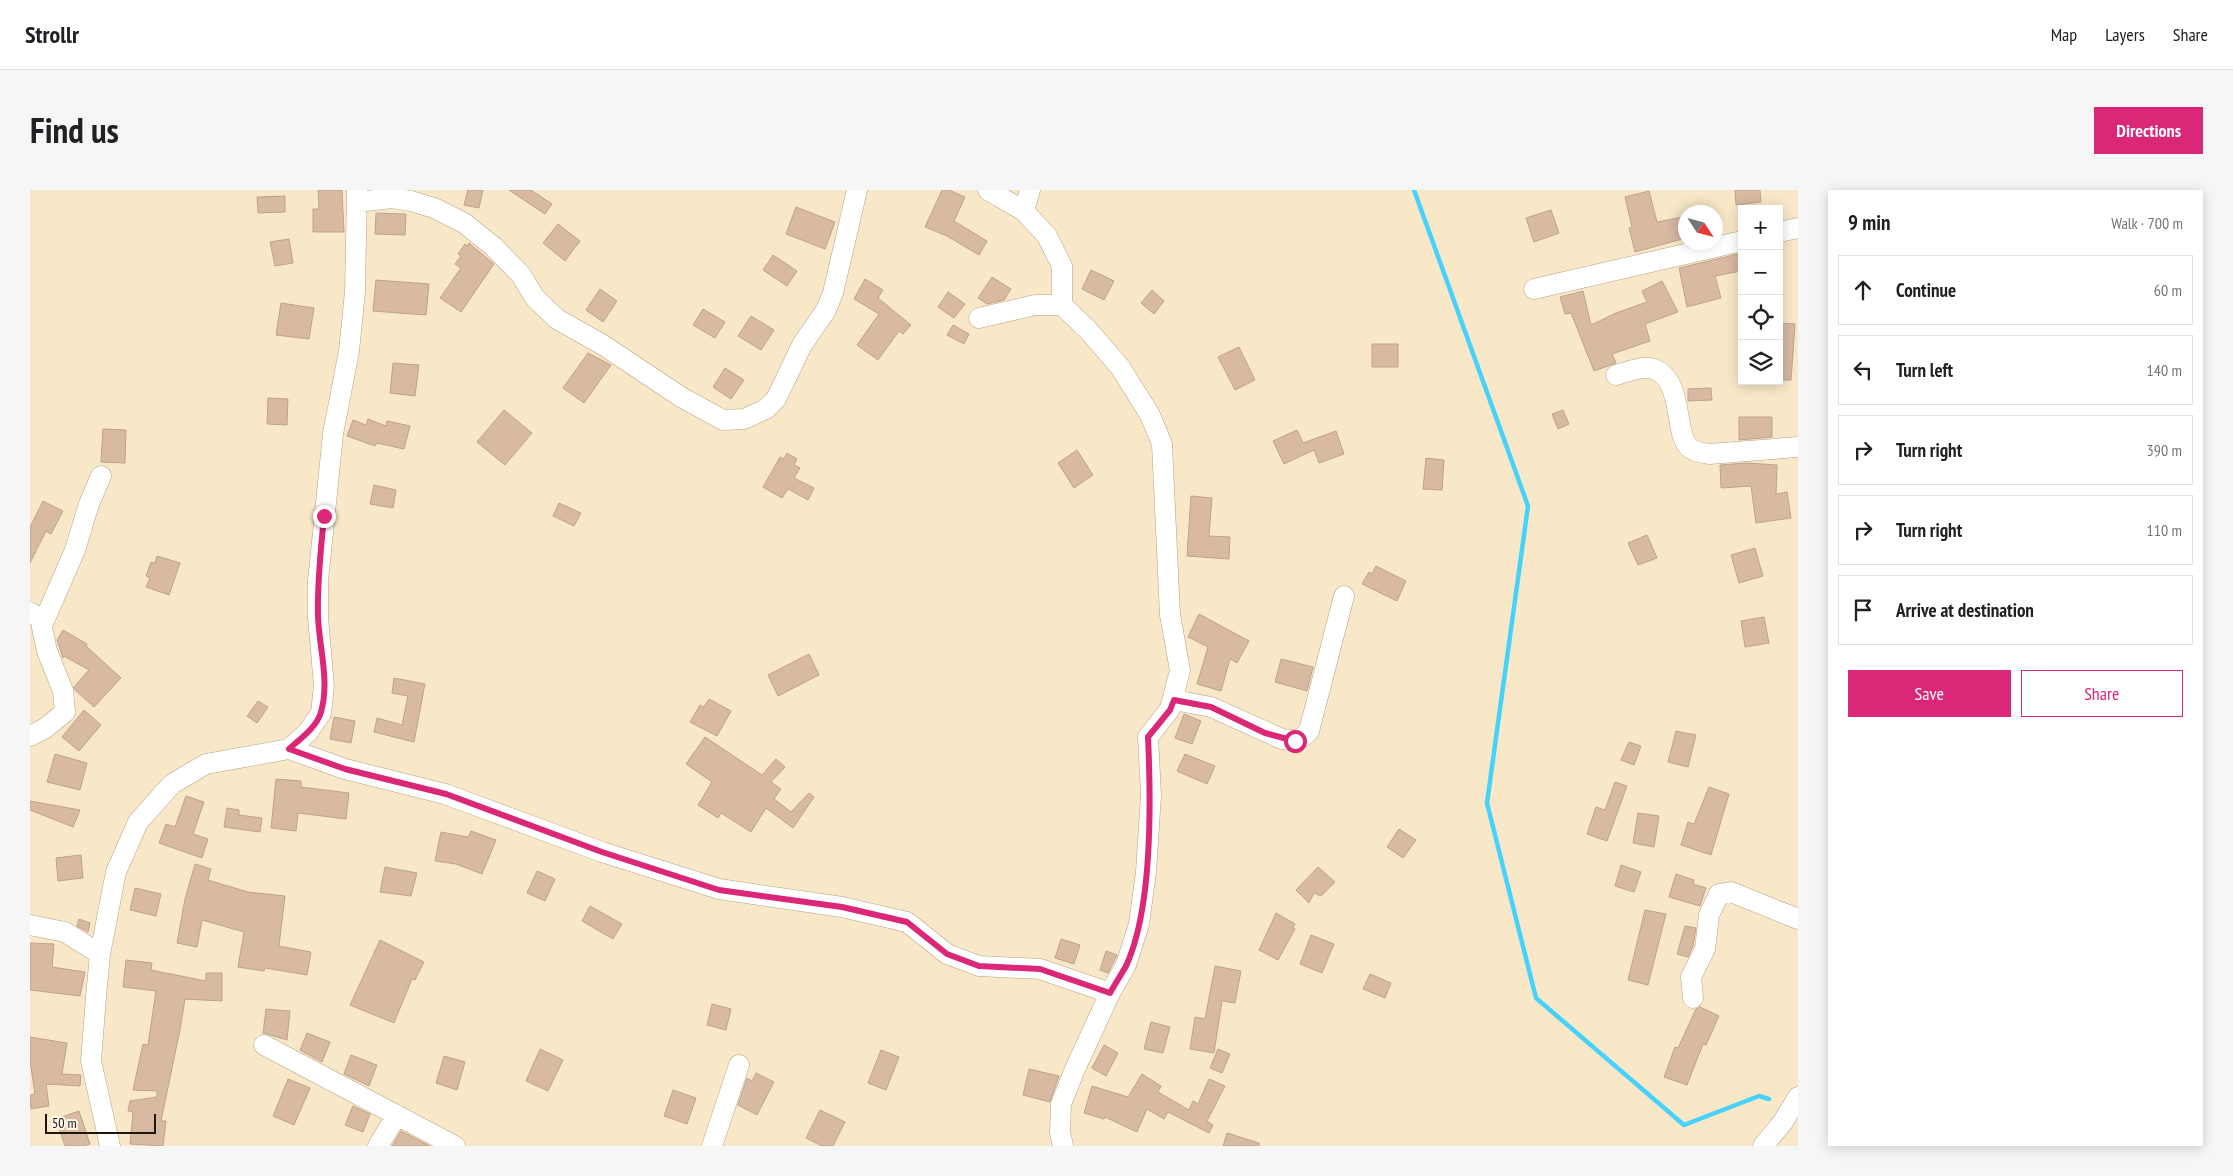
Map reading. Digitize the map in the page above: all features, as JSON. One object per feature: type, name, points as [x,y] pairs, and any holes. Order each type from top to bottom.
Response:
[{"type":"street","points":[[289,749],[308,732],[321,713],[324,686],[318,617],[318,581],[333,434],[349,351],[355,292],[357,196],[411,201],[434,208],[464,223],[494,247],[521,275],[535,298],[557,319],[603,345],[681,397],[723,420],[730,420],[744,419],[766,409],[776,399],[802,345],[826,310],[857,190]]},
{"type":"street","points":[[988,190],[1024,211],[1047,236],[1062,266],[1062,306]]},
{"type":"street","points":[[1024,211],[1030,190]]},
{"type":"street","points":[[1783,231],[1798,228]]},
{"type":"street","points":[[1534,289],[1738,242]]},
{"type":"street","points":[[979,318],[1035,305],[1062,306],[1088,330],[1120,367],[1150,415],[1162,444],[1170,615],[1180,670],[1170,710],[1148,737],[1151,795],[1146,872],[1139,924],[1126,965],[1110,993],[1075,1069],[1062,1104],[1060,1132],[1063,1146]]},
{"type":"street","points":[[1616,374],[1644,368],[1653,369],[1662,374],[1669,383],[1678,406],[1685,442],[1690,448],[1697,451],[1709,454],[1798,447]]},
{"type":"street","points":[[35,615],[45,620],[56,597],[101,476]]},
{"type":"street","points":[[1174,700],[1211,707],[1282,739],[1295,741],[1302,739],[1309,731],[1344,596]]},
{"type":"street","points":[[30,736],[44,729],[65,712],[64,691],[47,651],[35,615]]},
{"type":"street","points":[[110,1146],[91,1061],[100,954],[116,872],[138,822],[172,784],[206,764],[289,749],[345,769],[446,794],[602,852],[719,890],[842,907],[907,922],[947,954],[979,966],[1040,969],[1110,993]]},
{"type":"street","points":[[1693,998],[1691,977],[1705,949],[1710,916],[1719,894],[1731,892],[1798,919]]},
{"type":"street","points":[[30,925],[65,932],[100,954]]},
{"type":"street","points":[[264,1044],[455,1146]]},
{"type":"street","points":[[712,1146],[739,1064]]},
{"type":"street","points":[[1763,1146],[1783,1122],[1798,1097]]},
{"type":"street","points":[[378,1146],[397,1115]]},
{"type":"building","points":[[318,190],[342,190],[344,232],[313,232],[313,209],[319,209]]},
{"type":"building","points":[[468,190],[483,190],[479,208],[464,205]]},
{"type":"building","points":[[509,190],[531,190],[552,204],[545,214]]},
{"type":"building","points":[[942,190],[949,190],[965,197],[954,221],[987,241],[979,255],[947,236],[925,227]]},
{"type":"building","points":[[1735,190],[1760,190],[1761,202],[1736,205]]},
{"type":"building","points":[[1649,191],[1657,222],[1678,218],[1678,240],[1635,252],[1629,228],[1632,227],[1625,197]]},
{"type":"building","points":[[285,196],[285,212],[258,213],[257,197]]},
{"type":"building","points":[[796,207],[835,222],[825,249],[786,234]]},
{"type":"building","points":[[1551,210],[1559,233],[1534,242],[1526,218]]},
{"type":"building","points":[[376,213],[406,214],[405,235],[375,234]]},
{"type":"building","points":[[558,224],[580,241],[565,261],[543,243]]},
{"type":"building","points":[[289,239],[293,263],[275,266],[270,242]]},
{"type":"building","points":[[469,243],[494,264],[461,312],[440,298],[461,268],[455,264],[461,256],[458,254],[465,244],[468,246]]},
{"type":"building","points":[[1738,254],[1738,272],[1715,276],[1721,298],[1687,307],[1679,268]]},
{"type":"building","points":[[773,255],[797,271],[787,286],[763,270]]},
{"type":"building","points":[[1091,270],[1114,281],[1104,300],[1082,289]]},
{"type":"building","points":[[992,277],[1011,289],[1004,300],[987,304],[978,298]]},
{"type":"building","points":[[865,279],[883,290],[878,298],[911,325],[903,334],[899,331],[878,360],[857,345],[879,314],[854,299]]},
{"type":"building","points":[[376,280],[429,284],[426,315],[373,311]]},
{"type":"building","points":[[1662,281],[1678,312],[1645,324],[1650,341],[1612,354],[1616,363],[1594,371],[1571,313],[1565,314],[1560,297],[1583,291],[1591,325],[1616,313],[1647,302],[1642,291]]},
{"type":"building","points":[[600,289],[617,301],[603,322],[586,310]]},
{"type":"building","points":[[1152,290],[1164,301],[1154,314],[1141,303]]},
{"type":"building","points":[[948,292],[965,304],[954,318],[938,307]]},
{"type":"building","points":[[281,303],[314,308],[309,339],[276,335]]},
{"type":"building","points":[[703,309],[725,322],[715,338],[693,325]]},
{"type":"building","points":[[751,316],[774,330],[761,350],[738,336]]},
{"type":"building","points":[[1783,323],[1795,324],[1791,380],[1783,380]]},
{"type":"building","points":[[953,325],[969,334],[964,344],[947,335]]},
{"type":"building","points":[[1372,344],[1398,344],[1398,367],[1372,367]]},
{"type":"building","points":[[1239,347],[1255,380],[1235,390],[1218,357]]},
{"type":"building","points":[[588,353],[611,365],[584,403],[563,388]]},
{"type":"building","points":[[393,363],[419,365],[415,396],[390,393]]},
{"type":"building","points":[[725,368],[744,380],[731,399],[713,387]]},
{"type":"building","points":[[1711,388],[1712,400],[1688,401],[1688,389]]},
{"type":"building","points":[[268,398],[288,399],[287,425],[267,424]]},
{"type":"building","points":[[504,410],[532,433],[505,465],[477,442]]},
{"type":"building","points":[[1563,410],[1569,424],[1558,429],[1552,414]]},
{"type":"building","points":[[1739,417],[1772,417],[1772,437],[1739,440]]},
{"type":"building","points":[[368,419],[386,426],[387,421],[410,426],[404,449],[377,443],[375,446],[347,436],[353,420],[366,425]]},
{"type":"building","points":[[103,429],[126,430],[125,463],[101,462]]},
{"type":"building","points":[[1297,430],[1303,443],[1336,431],[1344,454],[1319,463],[1314,450],[1284,464],[1273,441]]},
{"type":"building","points":[[1077,450],[1093,475],[1074,488],[1058,463]]},
{"type":"building","points":[[787,453],[797,459],[794,465],[800,468],[794,478],[814,488],[808,500],[788,489],[782,498],[763,487],[780,457],[784,459]]},
{"type":"building","points":[[1426,458],[1444,460],[1442,490],[1423,489]]},
{"type":"building","points":[[1747,463],[1777,465],[1776,494],[1787,492],[1791,518],[1756,523],[1751,486],[1721,488],[1720,465]]},
{"type":"building","points":[[374,485],[396,490],[393,508],[370,504]]},
{"type":"building","points":[[1191,496],[1212,498],[1209,536],[1230,537],[1229,559],[1187,556]]},
{"type":"building","points":[[43,501],[63,511],[51,534],[46,531],[30,563],[30,527]]},
{"type":"building","points":[[559,503],[581,513],[574,526],[553,516]]},
{"type":"building","points":[[1647,535],[1657,558],[1638,565],[1628,543]]},
{"type":"building","points":[[1755,548],[1763,576],[1739,583],[1731,555]]},
{"type":"building","points":[[157,556],[180,563],[169,595],[146,587],[150,578],[146,576],[151,562],[155,563]]},
{"type":"building","points":[[1376,566],[1406,581],[1397,601],[1362,584],[1369,572],[1372,574]]},
{"type":"building","points":[[1199,614],[1249,641],[1237,663],[1230,659],[1221,691],[1197,684],[1208,647],[1188,637]]},
{"type":"building","points":[[1764,617],[1769,643],[1745,647],[1741,621]]},
{"type":"building","points":[[63,630],[87,644],[86,646],[121,678],[94,707],[75,690],[74,687],[89,670],[64,656],[63,658],[57,640]]},
{"type":"building","points":[[809,654],[819,675],[778,696],[768,675]]},
{"type":"building","points":[[1281,659],[1313,667],[1307,691],[1275,682]]},
{"type":"building","points":[[394,678],[425,684],[414,742],[374,732],[377,718],[402,725],[408,696],[392,693]]},
{"type":"building","points":[[709,699],[731,711],[717,736],[690,722],[700,705],[704,707]]},
{"type":"building","points":[[258,701],[268,707],[257,723],[247,716]]},
{"type":"building","points":[[84,710],[101,725],[79,751],[62,737]]},
{"type":"building","points":[[1184,714],[1201,721],[1192,744],[1175,738]]},
{"type":"building","points":[[334,717],[355,721],[351,743],[330,739]]},
{"type":"building","points":[[1676,731],[1696,735],[1688,767],[1668,762]]},
{"type":"building","points":[[705,737],[762,775],[776,759],[785,767],[771,782],[781,789],[774,799],[791,812],[809,793],[814,797],[793,828],[766,808],[751,832],[721,813],[718,818],[698,805],[712,782],[686,764]]},
{"type":"building","points":[[1629,742],[1641,746],[1634,765],[1621,760]]},
{"type":"building","points":[[55,754],[87,763],[80,790],[47,782]]},
{"type":"building","points":[[1185,754],[1215,766],[1207,784],[1177,771]]},
{"type":"building","points":[[276,779],[301,781],[301,787],[349,793],[346,819],[298,813],[296,831],[271,828]]},
{"type":"building","points":[[1615,782],[1627,786],[1607,841],[1587,834],[1596,807],[1605,810]]},
{"type":"building","points":[[1709,787],[1729,794],[1711,855],[1681,845],[1688,822],[1694,824]]},
{"type":"building","points":[[186,796],[204,802],[193,834],[208,839],[202,858],[159,843],[166,824],[175,827]]},
{"type":"building","points":[[30,801],[80,810],[73,827],[30,810]]},
{"type":"building","points":[[227,808],[239,810],[239,815],[262,818],[260,832],[224,827]]},
{"type":"building","points":[[1638,813],[1659,816],[1654,847],[1633,843]]},
{"type":"building","points":[[1399,829],[1416,840],[1403,858],[1387,847]]},
{"type":"building","points":[[471,831],[496,840],[482,874],[456,864],[435,861],[441,832],[468,837]]},
{"type":"building","points":[[81,855],[83,878],[58,881],[56,858]]},
{"type":"building","points":[[195,864],[211,869],[208,880],[248,892],[285,896],[279,946],[311,952],[307,975],[265,968],[264,971],[238,967],[244,932],[202,920],[197,947],[177,943],[185,899]]},
{"type":"building","points":[[1621,865],[1641,872],[1634,892],[1615,886]]},
{"type":"building","points":[[385,867],[417,873],[411,896],[380,892]]},
{"type":"building","points":[[1318,867],[1335,882],[1321,896],[1314,893],[1309,903],[1296,890]]},
{"type":"building","points":[[537,871],[555,879],[545,901],[527,893]]},
{"type":"building","points":[[1676,874],[1694,880],[1693,884],[1706,888],[1700,906],[1669,897]]},
{"type":"building","points":[[135,888],[161,894],[156,916],[130,910]]},
{"type":"building","points":[[590,906],[622,924],[613,939],[582,921]]},
{"type":"building","points":[[1645,910],[1666,914],[1648,985],[1628,980]]},
{"type":"building","points":[[1276,913],[1295,924],[1293,928],[1295,929],[1278,960],[1259,950]]},
{"type":"building","points":[[79,919],[90,923],[88,932],[77,926]]},
{"type":"building","points":[[1685,926],[1696,928],[1693,946],[1688,957],[1677,954]]},
{"type":"building","points":[[1311,935],[1334,944],[1322,973],[1300,964]]},
{"type":"building","points":[[1061,939],[1080,945],[1074,964],[1055,958]]},
{"type":"building","points":[[380,940],[424,962],[415,980],[412,979],[394,1023],[350,1005]]},
{"type":"building","points":[[30,943],[54,944],[52,967],[85,972],[80,996],[30,990]]},
{"type":"building","points":[[1106,951],[1117,955],[1108,973],[1100,970]]},
{"type":"building","points":[[126,960],[152,963],[151,970],[206,981],[206,973],[222,973],[222,1001],[185,999],[161,1121],[166,1121],[163,1146],[130,1144],[133,1112],[128,1111],[130,1101],[157,1097],[157,1091],[133,1090],[143,1044],[148,1045],[156,991],[123,987]]},
{"type":"building","points":[[1215,966],[1241,971],[1235,1003],[1222,1001],[1214,1053],[1190,1049],[1195,1017],[1205,1019]]},
{"type":"building","points":[[1370,974],[1391,983],[1385,998],[1363,989]]},
{"type":"building","points":[[712,1004],[731,1009],[726,1030],[707,1025]]},
{"type":"building","points":[[1700,1007],[1719,1016],[1706,1045],[1703,1044],[1687,1085],[1664,1077],[1675,1047],[1678,1048],[1696,1009]]},
{"type":"building","points":[[266,1009],[290,1011],[287,1040],[263,1033]]},
{"type":"building","points":[[1151,1022],[1170,1027],[1163,1053],[1144,1049]]},
{"type":"building","points":[[307,1033],[330,1042],[322,1062],[300,1050]]},
{"type":"building","points":[[30,1037],[67,1043],[62,1074],[81,1075],[80,1086],[46,1084],[49,1106],[31,1109],[30,1095],[35,1094],[30,1061]]},
{"type":"building","points":[[1104,1045],[1118,1053],[1106,1076],[1092,1068]]},
{"type":"building","points":[[540,1049],[563,1060],[548,1091],[526,1081]]},
{"type":"building","points":[[1218,1049],[1230,1054],[1222,1073],[1210,1068]]},
{"type":"building","points":[[881,1050],[899,1057],[886,1090],[868,1083]]},
{"type":"building","points":[[351,1055],[377,1065],[369,1086],[344,1074]]},
{"type":"building","points":[[444,1056],[465,1062],[457,1090],[436,1083]]},
{"type":"building","points":[[1029,1069],[1059,1076],[1050,1102],[1023,1095]]},
{"type":"building","points":[[756,1073],[774,1082],[757,1115],[738,1105],[747,1078],[752,1081]]},
{"type":"building","points":[[1142,1074],[1161,1086],[1158,1092],[1189,1110],[1193,1101],[1198,1104],[1209,1079],[1225,1086],[1207,1121],[1213,1125],[1209,1133],[1168,1112],[1164,1119],[1147,1109],[1137,1132],[1105,1117],[1104,1119],[1084,1113],[1092,1086],[1128,1097]]},
{"type":"building","points":[[288,1079],[310,1088],[294,1125],[273,1116]]},
{"type":"building","points":[[673,1090],[696,1098],[687,1124],[664,1116]]},
{"type":"building","points":[[353,1106],[370,1114],[363,1132],[345,1125]]},
{"type":"building","points":[[820,1110],[845,1122],[833,1146],[822,1146],[806,1138]]},
{"type":"building","points":[[79,1111],[90,1144],[65,1146],[56,1119]]},
{"type":"building","points":[[401,1131],[430,1146],[392,1146]]},
{"type":"building","points":[[1227,1133],[1259,1143],[1259,1146],[1223,1146]]},
{"type":"waterway","points":[[1414,190],[1528,506],[1487,803],[1536,998],[1684,1125],[1759,1096],[1769,1099]]},
{"type":"route","points":[[324,516],[318,581],[318,617],[324,686],[321,713],[308,732],[289,749],[345,769],[446,794],[542,831],[719,890],[788,898],[842,907],[907,922],[947,954],[979,966],[1040,969],[1110,993],[1126,965],[1139,924],[1146,872],[1151,795],[1148,737],[1170,710],[1174,700],[1211,707],[1265,733],[1295,741]]}]
